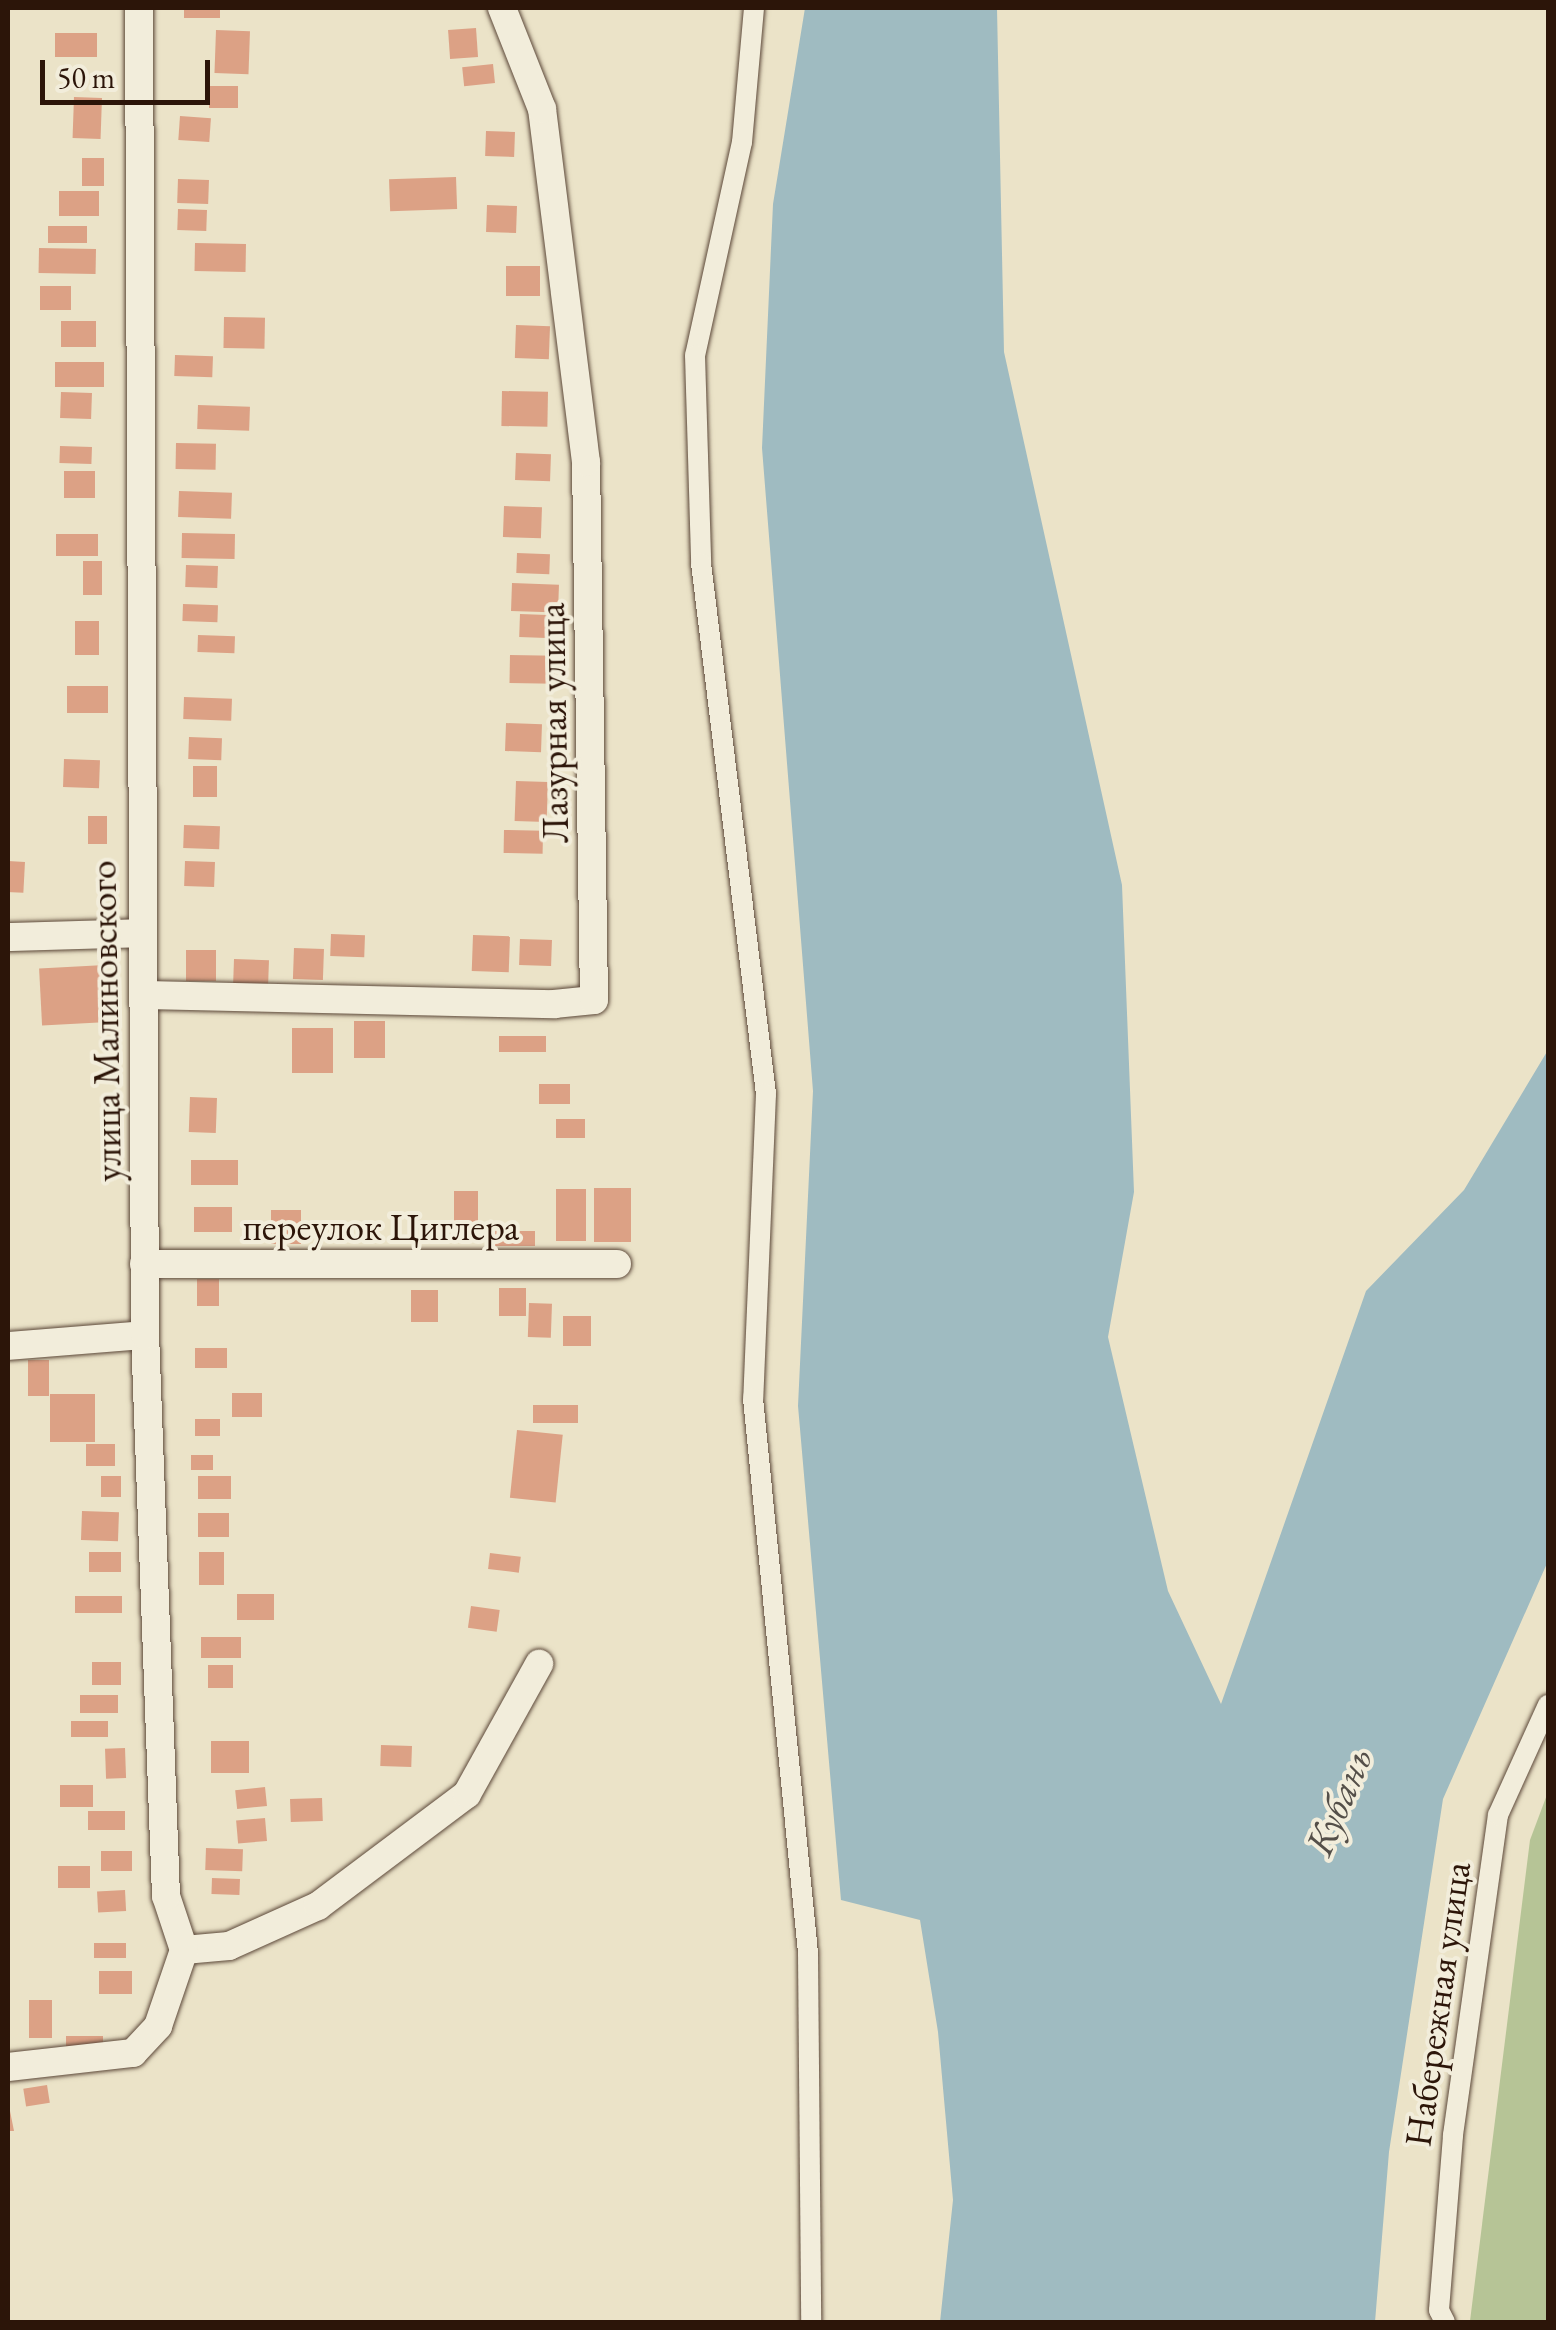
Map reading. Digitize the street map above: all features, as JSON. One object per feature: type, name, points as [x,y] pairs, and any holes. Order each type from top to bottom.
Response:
[{"type":"street","name":"улица Малиновского","points":[[139,8],[141,933],[146,994],[144,1264],[166,1896],[184,1950]]},
{"type":"street","name":"Лазурная улица","points":[[146,994],[554,1004],[594,1000],[586,462],[542,110],[502,8]]},
{"type":"street","points":[[754,8],[742,142],[695,355],[701,563],[766,1094],[753,1398],[808,1953],[811,2322]]},
{"type":"street","points":[[8,936],[141,933]]},
{"type":"street","name":"переулок Циглера","points":[[144,1264],[617,1264]]},
{"type":"street","points":[[8,1346],[146,1335]]},
{"type":"street","points":[[8,2067],[133,2053],[158,2026],[184,1950],[229,1946],[318,1906],[467,1794],[539,1664]]},
{"type":"street","name":"Набережная улица","points":[[1445,2322],[1440,2310],[1453,2135],[1498,1815],[1548,1705]]},
{"type":"green space","points":[[1548,1792],[1548,2322],[1470,2321],[1530,1840]]},
{"type":"water","name":"Кубань","points":[[805,8],[997,8],[1004,352],[1122,885],[1134,1192],[1108,1337],[1168,1591],[1221,1704],[1366,1291],[1464,1190],[1548,1050],[1548,1561],[1443,1799],[1389,2152],[1375,2322],[940,2322],[953,2200],[938,2032],[920,1920],[841,1900],[798,1406],[813,1091],[762,448],[773,204]]},
{"type":"building","points":[[184,8],[220,8],[220,18],[184,18]]},
{"type":"building","points":[[476,28],[478,57],[450,59],[448,30]]},
{"type":"building","points":[[216,30],[250,31],[248,74],[214,73]]},
{"type":"building","points":[[55,33],[97,33],[97,57],[55,57]]},
{"type":"building","points":[[493,64],[495,83],[464,86],[462,67]]},
{"type":"building","points":[[209,86],[238,86],[238,108],[209,108]]},
{"type":"building","points":[[74,97],[102,98],[101,139],[73,138]]},
{"type":"building","points":[[180,116],[211,118],[209,142],[178,140]]},
{"type":"building","points":[[486,131],[515,132],[514,157],[485,156]]},
{"type":"building","points":[[82,158],[104,158],[104,186],[82,186]]},
{"type":"building","points":[[456,177],[457,209],[390,211],[389,179]]},
{"type":"building","points":[[178,179],[209,180],[208,204],[177,203]]},
{"type":"building","points":[[59,191],[99,191],[99,216],[59,216]]},
{"type":"building","points":[[487,205],[517,206],[516,233],[486,232]]},
{"type":"building","points":[[178,209],[207,210],[206,231],[177,230]]},
{"type":"building","points":[[48,226],[87,226],[87,243],[48,243]]},
{"type":"building","points":[[195,243],[246,244],[246,272],[195,271]]},
{"type":"building","points":[[39,248],[96,249],[96,274],[39,273]]},
{"type":"building","points":[[506,266],[540,266],[540,296],[506,296]]},
{"type":"building","points":[[40,286],[71,286],[71,310],[40,310]]},
{"type":"building","points":[[224,317],[265,318],[264,349],[223,348]]},
{"type":"building","points":[[61,321],[96,321],[96,347],[61,347]]},
{"type":"building","points":[[516,325],[550,326],[549,359],[515,358]]},
{"type":"building","points":[[175,355],[213,356],[212,377],[174,376]]},
{"type":"building","points":[[55,362],[104,362],[104,387],[55,387]]},
{"type":"building","points":[[502,391],[548,392],[547,427],[501,426]]},
{"type":"building","points":[[61,392],[92,393],[91,419],[60,418]]},
{"type":"building","points":[[198,405],[250,407],[249,431],[197,429]]},
{"type":"building","points":[[176,443],[216,444],[216,470],[176,469]]},
{"type":"building","points":[[60,446],[92,447],[91,464],[59,463]]},
{"type":"building","points":[[516,453],[551,454],[550,481],[515,480]]},
{"type":"building","points":[[64,471],[95,471],[95,498],[64,498]]},
{"type":"building","points":[[179,491],[232,493],[231,519],[178,517]]},
{"type":"building","points":[[504,506],[542,507],[541,538],[503,537]]},
{"type":"building","points":[[182,533],[235,534],[235,559],[182,558]]},
{"type":"building","points":[[56,534],[98,534],[98,556],[56,556]]},
{"type":"building","points":[[517,553],[550,554],[549,574],[516,573]]},
{"type":"building","points":[[83,561],[102,561],[102,595],[83,595]]},
{"type":"building","points":[[186,565],[218,566],[217,588],[185,587]]},
{"type":"building","points":[[512,583],[559,585],[558,613],[511,611]]},
{"type":"building","points":[[183,604],[218,605],[217,622],[182,621]]},
{"type":"building","points":[[520,614],[554,615],[553,638],[519,637]]},
{"type":"building","points":[[75,621],[99,621],[99,655],[75,655]]},
{"type":"building","points":[[198,635],[235,636],[234,653],[197,652]]},
{"type":"building","points":[[510,655],[555,656],[555,684],[510,683]]},
{"type":"building","points":[[67,686],[108,686],[108,713],[67,713]]},
{"type":"building","points":[[184,697],[232,699],[231,721],[183,719]]},
{"type":"building","points":[[506,723],[542,724],[541,752],[505,751]]},
{"type":"building","points":[[189,737],[222,738],[221,760],[188,759]]},
{"type":"building","points":[[64,759],[100,760],[99,788],[63,787]]},
{"type":"building","points":[[193,766],[217,766],[217,797],[193,797]]},
{"type":"building","points":[[516,781],[548,782],[547,822],[515,821]]},
{"type":"building","points":[[88,816],[107,816],[107,844],[88,844]]},
{"type":"building","points":[[184,825],[220,826],[219,849],[183,848]]},
{"type":"building","points":[[504,830],[543,831],[543,854],[504,853]]},
{"type":"building","points":[[8,861],[25,862],[23,893],[8,892]]},
{"type":"building","points":[[185,861],[215,862],[214,887],[184,886]]},
{"type":"building","points":[[331,934],[365,935],[364,957],[330,956]]},
{"type":"building","points":[[473,935],[510,936],[509,972],[472,971]]},
{"type":"building","points":[[520,939],[552,940],[551,966],[519,965]]},
{"type":"building","points":[[294,948],[324,949],[323,980],[293,979]]},
{"type":"building","points":[[186,950],[216,950],[216,981],[186,981]]},
{"type":"building","points":[[234,959],[269,960],[268,985],[233,984]]},
{"type":"building","points":[[105,965],[108,1022],[42,1025],[39,968]]},
{"type":"building","points":[[354,1021],[385,1021],[385,1058],[354,1058]]},
{"type":"building","points":[[292,1028],[333,1028],[333,1073],[292,1073]]},
{"type":"building","points":[[499,1036],[546,1036],[546,1052],[499,1052]]},
{"type":"building","points":[[539,1084],[570,1084],[570,1104],[539,1104]]},
{"type":"building","points":[[190,1097],[217,1098],[216,1133],[189,1132]]},
{"type":"building","points":[[556,1119],[585,1119],[585,1138],[556,1138]]},
{"type":"building","points":[[191,1160],[238,1160],[238,1185],[191,1185]]},
{"type":"building","points":[[594,1188],[631,1188],[631,1242],[594,1242]]},
{"type":"building","points":[[556,1189],[586,1189],[586,1241],[556,1241]]},
{"type":"building","points":[[454,1191],[478,1191],[478,1240],[454,1240]]},
{"type":"building","points":[[194,1207],[232,1207],[232,1232],[194,1232]]},
{"type":"building","points":[[271,1210],[301,1210],[301,1244],[271,1244]]},
{"type":"building","points":[[493,1231],[535,1231],[535,1246],[493,1246]]},
{"type":"building","points":[[197,1279],[219,1279],[219,1306],[197,1306]]},
{"type":"building","points":[[499,1288],[526,1288],[526,1316],[499,1316]]},
{"type":"building","points":[[411,1290],[438,1290],[438,1322],[411,1322]]},
{"type":"building","points":[[529,1303],[552,1304],[551,1338],[528,1337]]},
{"type":"building","points":[[563,1316],[591,1316],[591,1346],[563,1346]]},
{"type":"building","points":[[195,1348],[227,1348],[227,1368],[195,1368]]},
{"type":"building","points":[[28,1360],[49,1360],[49,1396],[28,1396]]},
{"type":"building","points":[[232,1393],[262,1393],[262,1417],[232,1417]]},
{"type":"building","points":[[50,1394],[95,1394],[95,1442],[50,1442]]},
{"type":"building","points":[[533,1405],[578,1405],[578,1423],[533,1423]]},
{"type":"building","points":[[195,1419],[220,1419],[220,1436],[195,1436]]},
{"type":"building","points":[[517,1430],[563,1435],[556,1502],[510,1498]]},
{"type":"building","points":[[86,1444],[115,1444],[115,1466],[86,1466]]},
{"type":"building","points":[[191,1455],[213,1455],[213,1470],[191,1470]]},
{"type":"building","points":[[101,1476],[121,1476],[121,1497],[101,1497]]},
{"type":"building","points":[[198,1476],[231,1476],[231,1499],[198,1499]]},
{"type":"building","points":[[82,1511],[119,1512],[118,1541],[81,1540]]},
{"type":"building","points":[[198,1513],[229,1513],[229,1537],[198,1537]]},
{"type":"building","points":[[89,1552],[121,1552],[121,1572],[89,1572]]},
{"type":"building","points":[[199,1552],[224,1552],[224,1585],[199,1585]]},
{"type":"building","points":[[490,1553],[521,1557],[519,1573],[488,1569]]},
{"type":"building","points":[[237,1594],[274,1594],[274,1620],[237,1620]]},
{"type":"building","points":[[75,1596],[122,1596],[122,1613],[75,1613]]},
{"type":"building","points":[[471,1606],[500,1610],[497,1632],[468,1628]]},
{"type":"building","points":[[201,1637],[241,1637],[241,1658],[201,1658]]},
{"type":"building","points":[[92,1662],[121,1662],[121,1685],[92,1685]]},
{"type":"building","points":[[208,1665],[233,1665],[233,1688],[208,1688]]},
{"type":"building","points":[[80,1695],[118,1695],[118,1713],[80,1713]]},
{"type":"building","points":[[71,1721],[108,1721],[108,1737],[71,1737]]},
{"type":"building","points":[[211,1741],[249,1741],[249,1773],[211,1773]]},
{"type":"building","points":[[381,1745],[412,1746],[411,1767],[380,1766]]},
{"type":"building","points":[[125,1748],[126,1778],[106,1779],[105,1749]]},
{"type":"building","points":[[60,1785],[93,1785],[93,1807],[60,1807]]},
{"type":"building","points":[[265,1787],[267,1806],[237,1809],[235,1790]]},
{"type":"building","points":[[322,1798],[323,1821],[291,1822],[290,1799]]},
{"type":"building","points":[[88,1811],[125,1811],[125,1830],[88,1830]]},
{"type":"building","points":[[265,1818],[267,1841],[238,1843],[236,1821]]},
{"type":"building","points":[[206,1848],[243,1849],[242,1871],[205,1870]]},
{"type":"building","points":[[101,1851],[132,1851],[132,1871],[101,1871]]},
{"type":"building","points":[[58,1866],[90,1866],[90,1888],[58,1888]]},
{"type":"building","points":[[212,1878],[240,1879],[239,1895],[211,1894]]},
{"type":"building","points":[[125,1890],[126,1911],[98,1912],[97,1891]]},
{"type":"building","points":[[94,1943],[126,1943],[126,1958],[94,1958]]},
{"type":"building","points":[[99,1971],[132,1971],[132,1994],[99,1994]]},
{"type":"building","points":[[29,2000],[52,2000],[52,2038],[29,2038]]},
{"type":"building","points":[[66,2036],[103,2036],[103,2048],[66,2048]]},
{"type":"building","points":[[47,2085],[50,2103],[26,2107],[23,2089]]},
{"type":"building","points":[[8,2101],[14,2131],[8,2131]]}]
